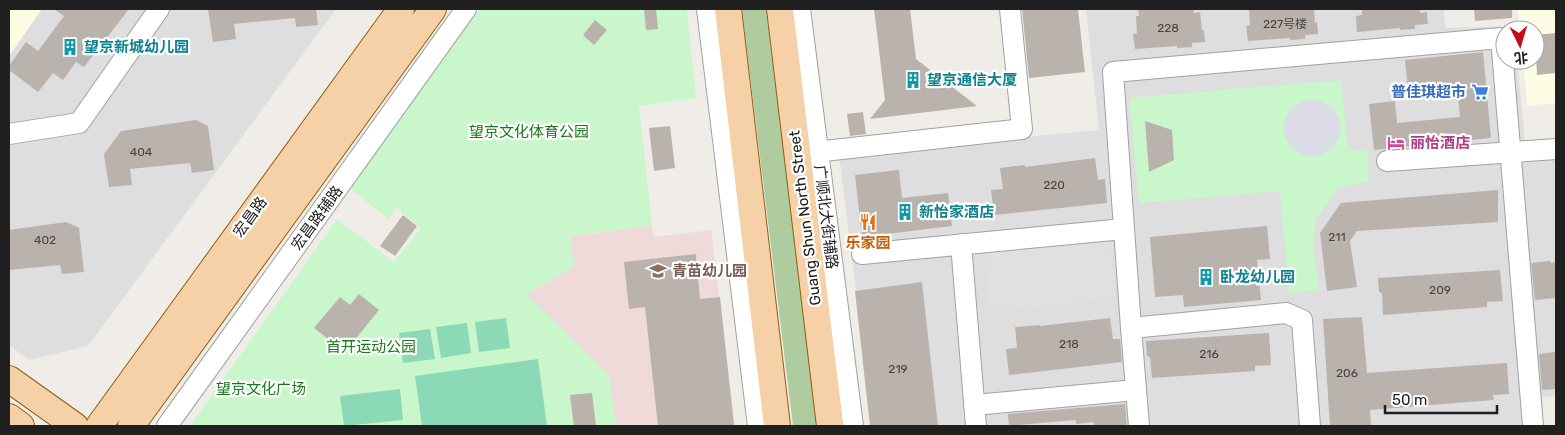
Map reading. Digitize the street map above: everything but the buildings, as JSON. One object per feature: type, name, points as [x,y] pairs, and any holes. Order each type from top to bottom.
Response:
[{"type":"main road","name":"宏昌路","points":[[98,426],[401,9]]},
{"type":"main road","name":"宏昌路","points":[[131,426],[433,9]]},
{"type":"main road","points":[[728,9],[777,426]]},
{"type":"main road","name":"Guang Shun North Street","points":[[780,9],[808,153],[830,426]]},
{"type":"main road","points":[[9,379],[75,426]]},
{"type":"main road","points":[[9,417],[21,426]]},
{"type":"street","points":[[9,134],[79,123],[159,9]]},
{"type":"street","name":"宏昌路辅路","points":[[167,426],[466,9]]},
{"type":"street","points":[[707,9],[758,426]]},
{"type":"street","name":"广顺北大街辅路","points":[[800,9],[808,153],[853,426]]},
{"type":"street","points":[[808,153],[1022,129],[1010,9]]},
{"type":"street","points":[[1139,426],[1130,328],[1113,72],[1501,38],[1533,426]]},
{"type":"street","points":[[1387,161],[1556,149]]},
{"type":"street","points":[[862,254],[1124,229]]},
{"type":"street","points":[[961,244],[976,426]]},
{"type":"street","points":[[1130,328],[1286,314],[1302,320],[1310,426]]},
{"type":"street","points":[[974,405],[1136,390]]},
{"type":"shaded area","points":[[9,9],[336,9],[88,346],[29,360],[9,345]]},
{"type":"shaded area","points":[[9,9],[42,9],[9,56]]},
{"type":"shaded area","points":[[1086,9],[1444,9],[1445,28],[1495,27],[1495,70],[1518,70],[1525,142],[1556,139],[1556,396],[1542,397],[1543,426],[873,426],[839,155],[1099,130]]},
{"type":"shaded area","points":[[1518,9],[1556,9],[1556,103],[1527,106],[1524,70],[1545,70],[1545,20],[1519,20]]},
{"type":"shaded area","points":[[1312,100],[1323,102],[1332,108],[1338,117],[1340,128],[1338,139],[1332,148],[1323,154],[1312,156],[1301,154],[1292,148],[1286,139],[1284,128],[1286,117],[1292,108],[1301,102]]},
{"type":"shaded area","points":[[652,226],[654,237],[711,230],[735,426],[616,426],[609,375],[526,294],[574,267],[570,236]]},
{"type":"shaded area","points":[[1110,239],[1116,299],[990,312],[984,252]]},
{"type":"green space","points":[[480,9],[687,9],[696,98],[639,106],[652,226],[570,236],[574,267],[526,294],[609,375],[616,426],[190,426],[337,219],[394,262],[421,228],[397,208],[388,219],[350,188]]},
{"type":"green space","points":[[742,9],[766,9],[817,426],[793,426]]},
{"type":"green space","points":[[1341,80],[1348,150],[1367,150],[1369,181],[1338,189],[1315,220],[1314,250],[1319,290],[1289,293],[1280,191],[1139,203],[1129,98]]},
{"type":"green space","points":[[506,318],[510,348],[479,352],[475,322]]},
{"type":"green space","points":[[467,323],[471,353],[441,358],[436,327]]},
{"type":"green space","points":[[430,329],[435,359],[403,363],[399,333]]},
{"type":"green space","points":[[538,359],[547,426],[422,426],[415,376]]},
{"type":"green space","points":[[400,389],[403,420],[344,426],[340,396]]},
{"type":"place","name":"望京新城幼儿园","points":[[70,47]]},
{"type":"place","name":"望京通信大厦","points":[[913,80]]},
{"type":"place","name":"普佳琪超市","points":[[1480,92]]},
{"type":"place","name":"丽怡酒店","points":[[1396,143]]},
{"type":"place","name":"新怡家酒店","points":[[905,212]]},
{"type":"place","name":"乐家园","points":[[868,222]]},
{"type":"place","name":"青苗幼儿园","points":[[658,271]]},
{"type":"place","name":"卧龙幼儿园","points":[[1206,277]]},
{"type":"park label","name":"望京文化体育公园","points":[[529,132]]},
{"type":"park label","name":"首开运动公园","points":[[371,347]]},
{"type":"park label","name":"望京文化广场","points":[[261,389]]}]
